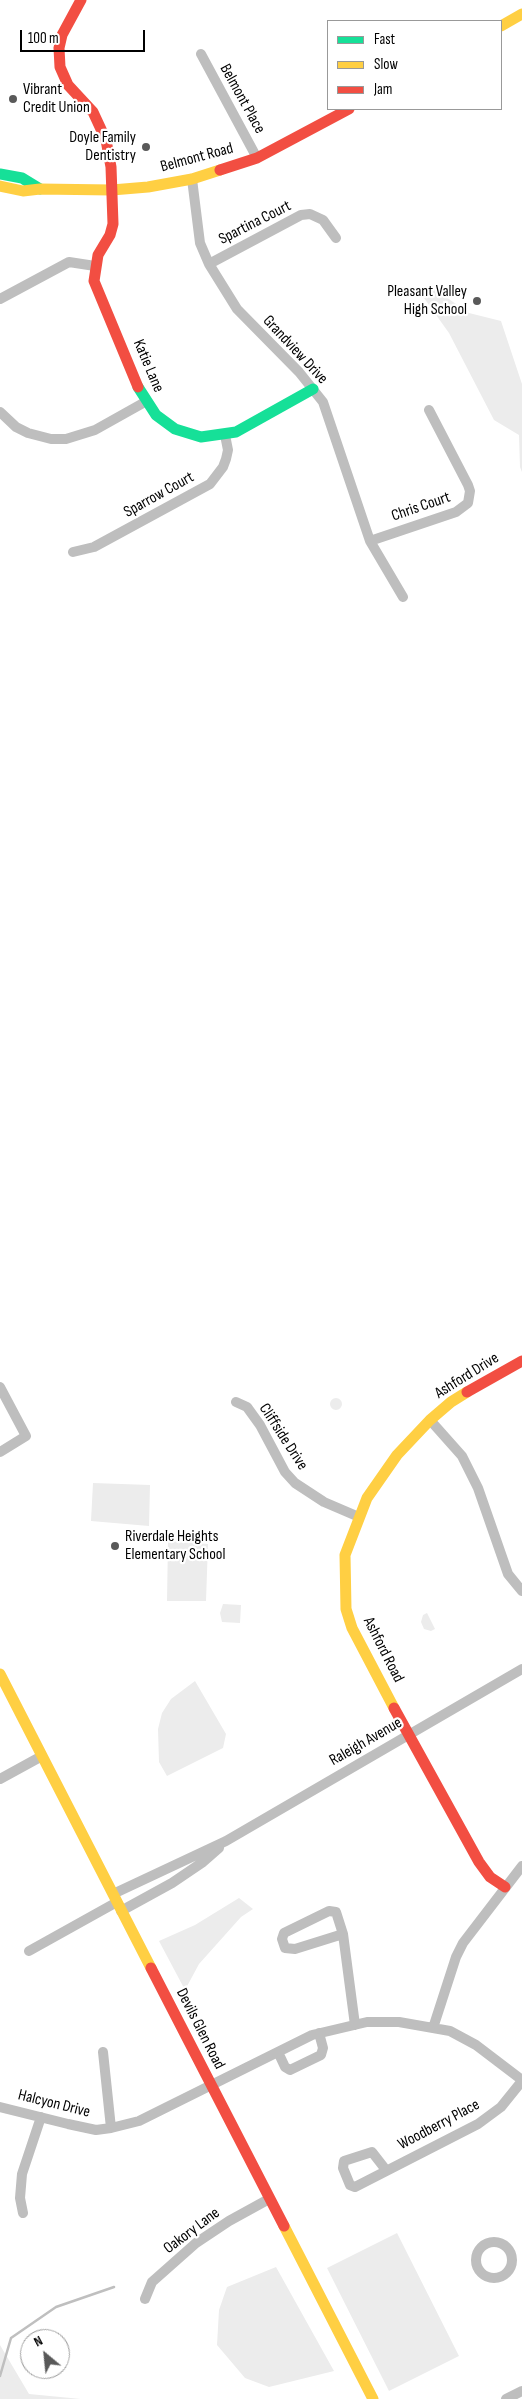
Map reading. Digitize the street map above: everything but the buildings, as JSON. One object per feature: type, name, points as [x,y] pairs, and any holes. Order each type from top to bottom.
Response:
[{"type":"street","points":[[0,299],[69,262],[95,266],[112,230],[112,190],[109,154],[102,128],[93,112],[68,85],[60,67],[59,48],[62,35],[81,0]]},
{"type":"street","points":[[502,25],[522,14]]},
{"type":"street","name":"Belmont Place","points":[[201,54],[257,158]]},
{"type":"street","name":"Belmont Road","points":[[0,186],[22,191],[40,189],[112,190],[148,187],[192,179],[257,158],[348,110]]},
{"type":"street","name":"Belmont Road","points":[[0,174],[22,178],[40,189]]},
{"type":"street","name":"Grandview Drive","points":[[192,179],[200,243],[209,264],[243,315],[313,389],[328,412],[370,541],[403,597]]},
{"type":"street","points":[[0,190],[22,191]]},
{"type":"street","name":"Spartina Court","points":[[209,264],[301,214],[310,214],[324,220],[336,238]]},
{"type":"street","name":"Katie Lane","points":[[95,266],[96,288],[118,334],[145,402],[156,415],[175,429],[201,436],[225,435],[244,429],[313,389]]},
{"type":"street","points":[[0,412],[16,427],[28,433],[51,439],[66,439],[94,430],[145,402]]},
{"type":"street","name":"Chris Court","points":[[370,541],[456,512],[468,503],[470,491],[468,485],[429,410]]},
{"type":"street","name":"Sparrow Court","points":[[72,552],[94,547],[210,484],[223,467],[226,458],[228,450],[225,435]]},
{"type":"street","name":"Ashford Drive","points":[[430,1420],[470,1390],[522,1361]]},
{"type":"street","points":[[0,1386],[26,1436],[0,1452]]},
{"type":"street","name":"Cliffside Drive","points":[[236,1402],[247,1407],[260,1425],[285,1472],[295,1483],[324,1502],[359,1517]]},
{"type":"street","points":[[430,1420],[462,1456],[478,1488],[506,1569],[522,1591]]},
{"type":"street","name":"Ashford Road","points":[[430,1420],[397,1455],[367,1498],[345,1555],[344,1583],[346,1609],[352,1628],[380,1684],[410,1734],[444,1801],[479,1862],[490,1877],[505,1887]]},
{"type":"street","name":"Raleigh Avenue","points":[[117,1902],[522,1670]]},
{"type":"street","name":"Devils Glen Road","points":[[0,1674],[373,2399]]},
{"type":"street","points":[[0,1779],[42,1756]]},
{"type":"street","name":"Raleigh Avenue","points":[[117,1902],[172,1884],[203,1862],[226,1841]]},
{"type":"street","points":[[434,2028],[456,1958],[463,1943],[522,1866]]},
{"type":"street","points":[[29,1951],[117,1902]]},
{"type":"street","points":[[342,1934],[294,1950],[285,1948],[282,1939],[284,1933],[329,1911],[336,1912],[342,1934],[355,2025]]},
{"type":"street","name":"Halcyon Drive","points":[[0,2107],[96,2130],[111,2128],[139,2121],[320,2033],[355,2025],[400,2022],[450,2031],[476,2045],[522,2080]]},
{"type":"street","points":[[278,2052],[285,2067],[290,2070],[321,2055],[323,2048],[320,2033]]},
{"type":"street","points":[[103,2052],[111,2128]]},
{"type":"street","name":"Woodberry Place","points":[[386,2170],[478,2124],[501,2107],[522,2080]]},
{"type":"street","points":[[23,2213],[20,2198],[22,2174],[41,2117]]},
{"type":"street","name":"Oakory Lane","points":[[145,2299],[152,2282],[196,2243],[228,2221],[270,2199]]},
{"type":"street","points":[[506,2399],[522,2391]]},
{"type":"shaded area","points":[[430,286],[469,313],[501,321],[522,384],[522,472],[520,467],[519,435],[494,420],[449,333],[424,298]]},
{"type":"shaded area","points":[[336,1398],[342,1404],[336,1410],[330,1404]]},
{"type":"shaded area","points":[[93,1483],[150,1485],[149,1526],[91,1521]]},
{"type":"shaded area","points":[[168,1541],[208,1544],[206,1601],[167,1601]]},
{"type":"shaded area","points":[[223,1604],[241,1605],[240,1623],[222,1622],[220,1613]]},
{"type":"shaded area","points":[[427,1613],[435,1629],[431,1631],[424,1629],[421,1622],[423,1615]]},
{"type":"shaded area","points":[[195,1681],[226,1734],[223,1748],[167,1776],[159,1762],[158,1729],[162,1713],[171,1699]]},
{"type":"shaded area","points":[[239,1898],[253,1909],[241,1917],[199,1964],[185,1990],[159,1941],[195,1925]]},
{"type":"shaded area","points":[[397,2233],[459,2356],[389,2391],[327,2268]]},
{"type":"shaded area","points":[[276,2267],[334,2371],[269,2387],[245,2378],[217,2345],[219,2310],[227,2287]]},
{"type":"shaded area","points":[[0,2345],[29,2394],[81,2399],[0,2399]]},
{"type":"waterway","points":[[0,2376],[11,2338],[56,2307],[114,2287]]},
{"type":"traffic: fast","points":[[0,174],[22,178],[40,189]]},
{"type":"traffic: fast","points":[[138,387],[156,415],[175,429],[201,437],[236,432],[313,389]]},
{"type":"traffic: slow","points":[[502,25],[522,14]]},
{"type":"traffic: slow","points":[[0,186],[23,191],[40,189],[112,190],[148,187],[192,179],[220,170]]},
{"type":"traffic: slow","points":[[394,1708],[352,1628],[346,1609],[345,1555],[367,1498],[397,1455],[430,1420],[451,1402],[467,1392]]},
{"type":"traffic: slow","points":[[0,1674],[151,1968]]},
{"type":"traffic: slow","points":[[284,2226],[373,2399]]},
{"type":"traffic: jam","points":[[81,0],[62,35],[59,48],[60,67],[68,85],[93,112],[106,140],[111,167],[113,224],[110,235],[98,255],[94,281],[138,387]]},
{"type":"traffic: jam","points":[[220,170],[257,158],[347,110]]},
{"type":"traffic: jam","points":[[467,1392],[522,1361]]},
{"type":"traffic: jam","points":[[394,1708],[479,1862],[490,1877],[505,1887]]},
{"type":"traffic: jam","points":[[151,1968],[284,2226]]},
{"type":"place","name":"Vibrant Credit Union","points":[[13,99]]},
{"type":"place","name":"Doyle Family Dentistry","points":[[146,147]]},
{"type":"place","name":"Pleasant Valley High School","points":[[477,301]]},
{"type":"place","name":"Riverdale Heights Elementary School","points":[[115,1546]]}]
